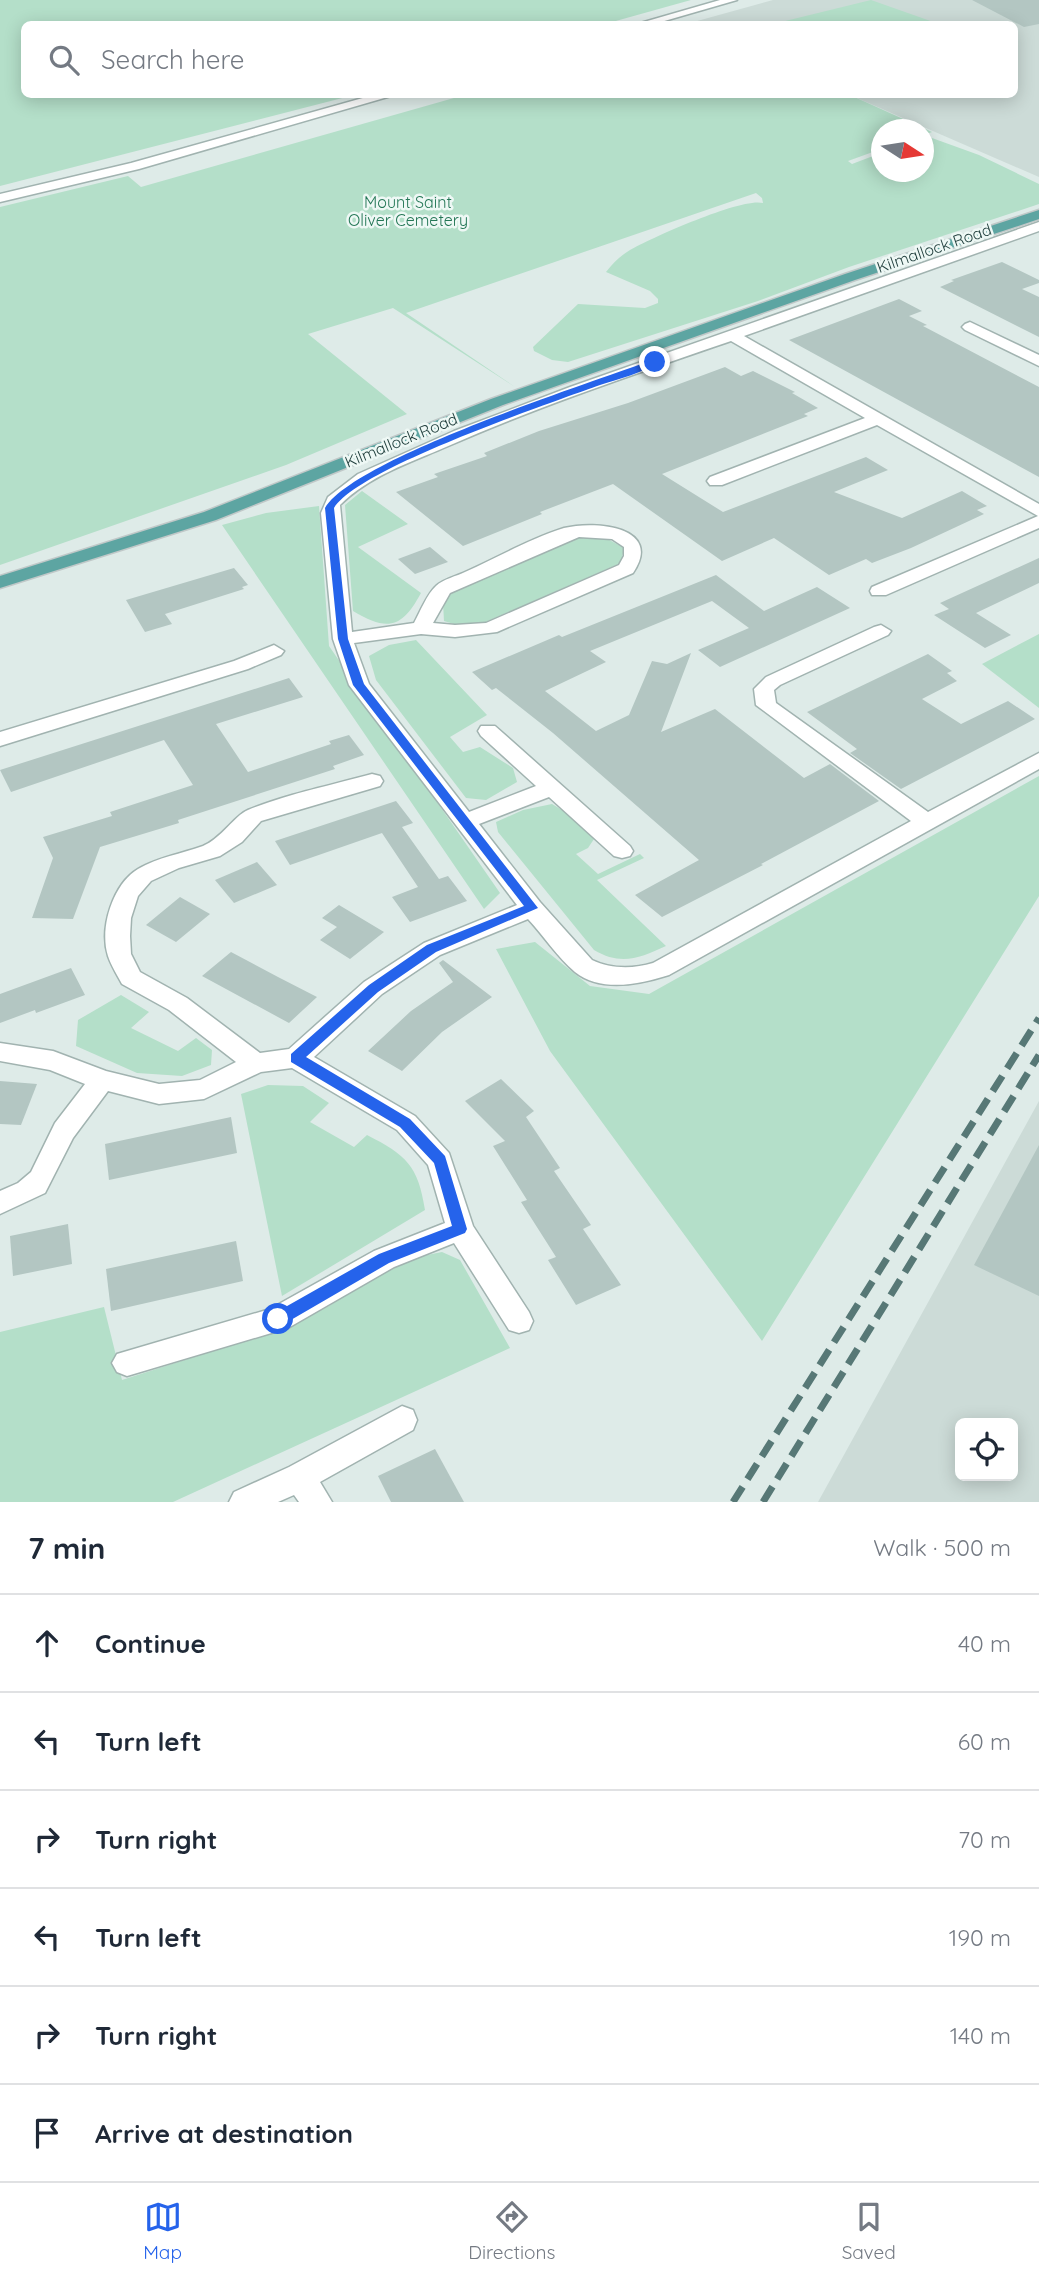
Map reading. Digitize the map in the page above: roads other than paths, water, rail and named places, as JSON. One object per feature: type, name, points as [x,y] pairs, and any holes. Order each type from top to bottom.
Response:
[{"type":"main road","name":"Kilmallock Road","points":[[0,582],[210,516],[464,414],[613,370],[879,267],[1008,222],[1039,214]]},
{"type":"street","points":[[654,21],[732,0]]},
{"type":"street","points":[[0,198],[134,166],[379,98]]},
{"type":"street","points":[[1008,222],[1034,231]]},
{"type":"street","points":[[1034,231],[898,275],[732,335],[613,370],[379,471],[355,484],[334,501],[330,515],[343,639],[359,685],[532,908],[584,966],[597,973],[641,975],[661,969],[1039,760]]},
{"type":"street","points":[[879,267],[898,275]]},
{"type":"street","points":[[970,327],[1039,361]]},
{"type":"street","points":[[732,335],[876,420],[1039,511]]},
{"type":"street","points":[[716,481],[876,420]]},
{"type":"street","points":[[879,591],[1039,521]]},
{"type":"street","points":[[343,639],[421,628],[456,631],[490,628],[626,569],[635,557],[635,549],[626,539],[610,532],[582,530],[568,533],[443,589],[421,628]]},
{"type":"street","points":[[881,631],[773,681],[764,689],[763,698],[766,705],[791,724],[926,821]]},
{"type":"street","points":[[0,738],[241,665],[274,651]]},
{"type":"street","points":[[488,731],[622,851]]},
{"type":"street","points":[[256,1063],[178,1004],[131,978],[119,954],[118,936],[119,918],[128,893],[143,876],[171,862],[212,850],[233,837],[253,816],[372,781]]},
{"type":"street","points":[[465,821],[552,788]]},
{"type":"street","points":[[0,1052],[53,1060],[102,1080],[159,1094],[204,1089],[256,1063],[296,1058],[373,988],[432,949],[532,908]]},
{"type":"street","points":[[296,1058],[405,1123],[440,1160],[460,1229],[519,1321]]},
{"type":"street","points":[[0,1203],[27,1193],[43,1179],[60,1138],[102,1080]]},
{"type":"street","points":[[127,1363],[278,1319],[384,1259],[460,1229]]},
{"type":"street","points":[[245,1502],[308,1489],[402,1420]]},
{"type":"railway","points":[[733,1502],[1039,1018]]},
{"type":"railway","points":[[763,1502],[1039,1055]]},
{"type":"park label","name":"Mount Saint Oliver Cemetery","points":[[408,211]]}]
